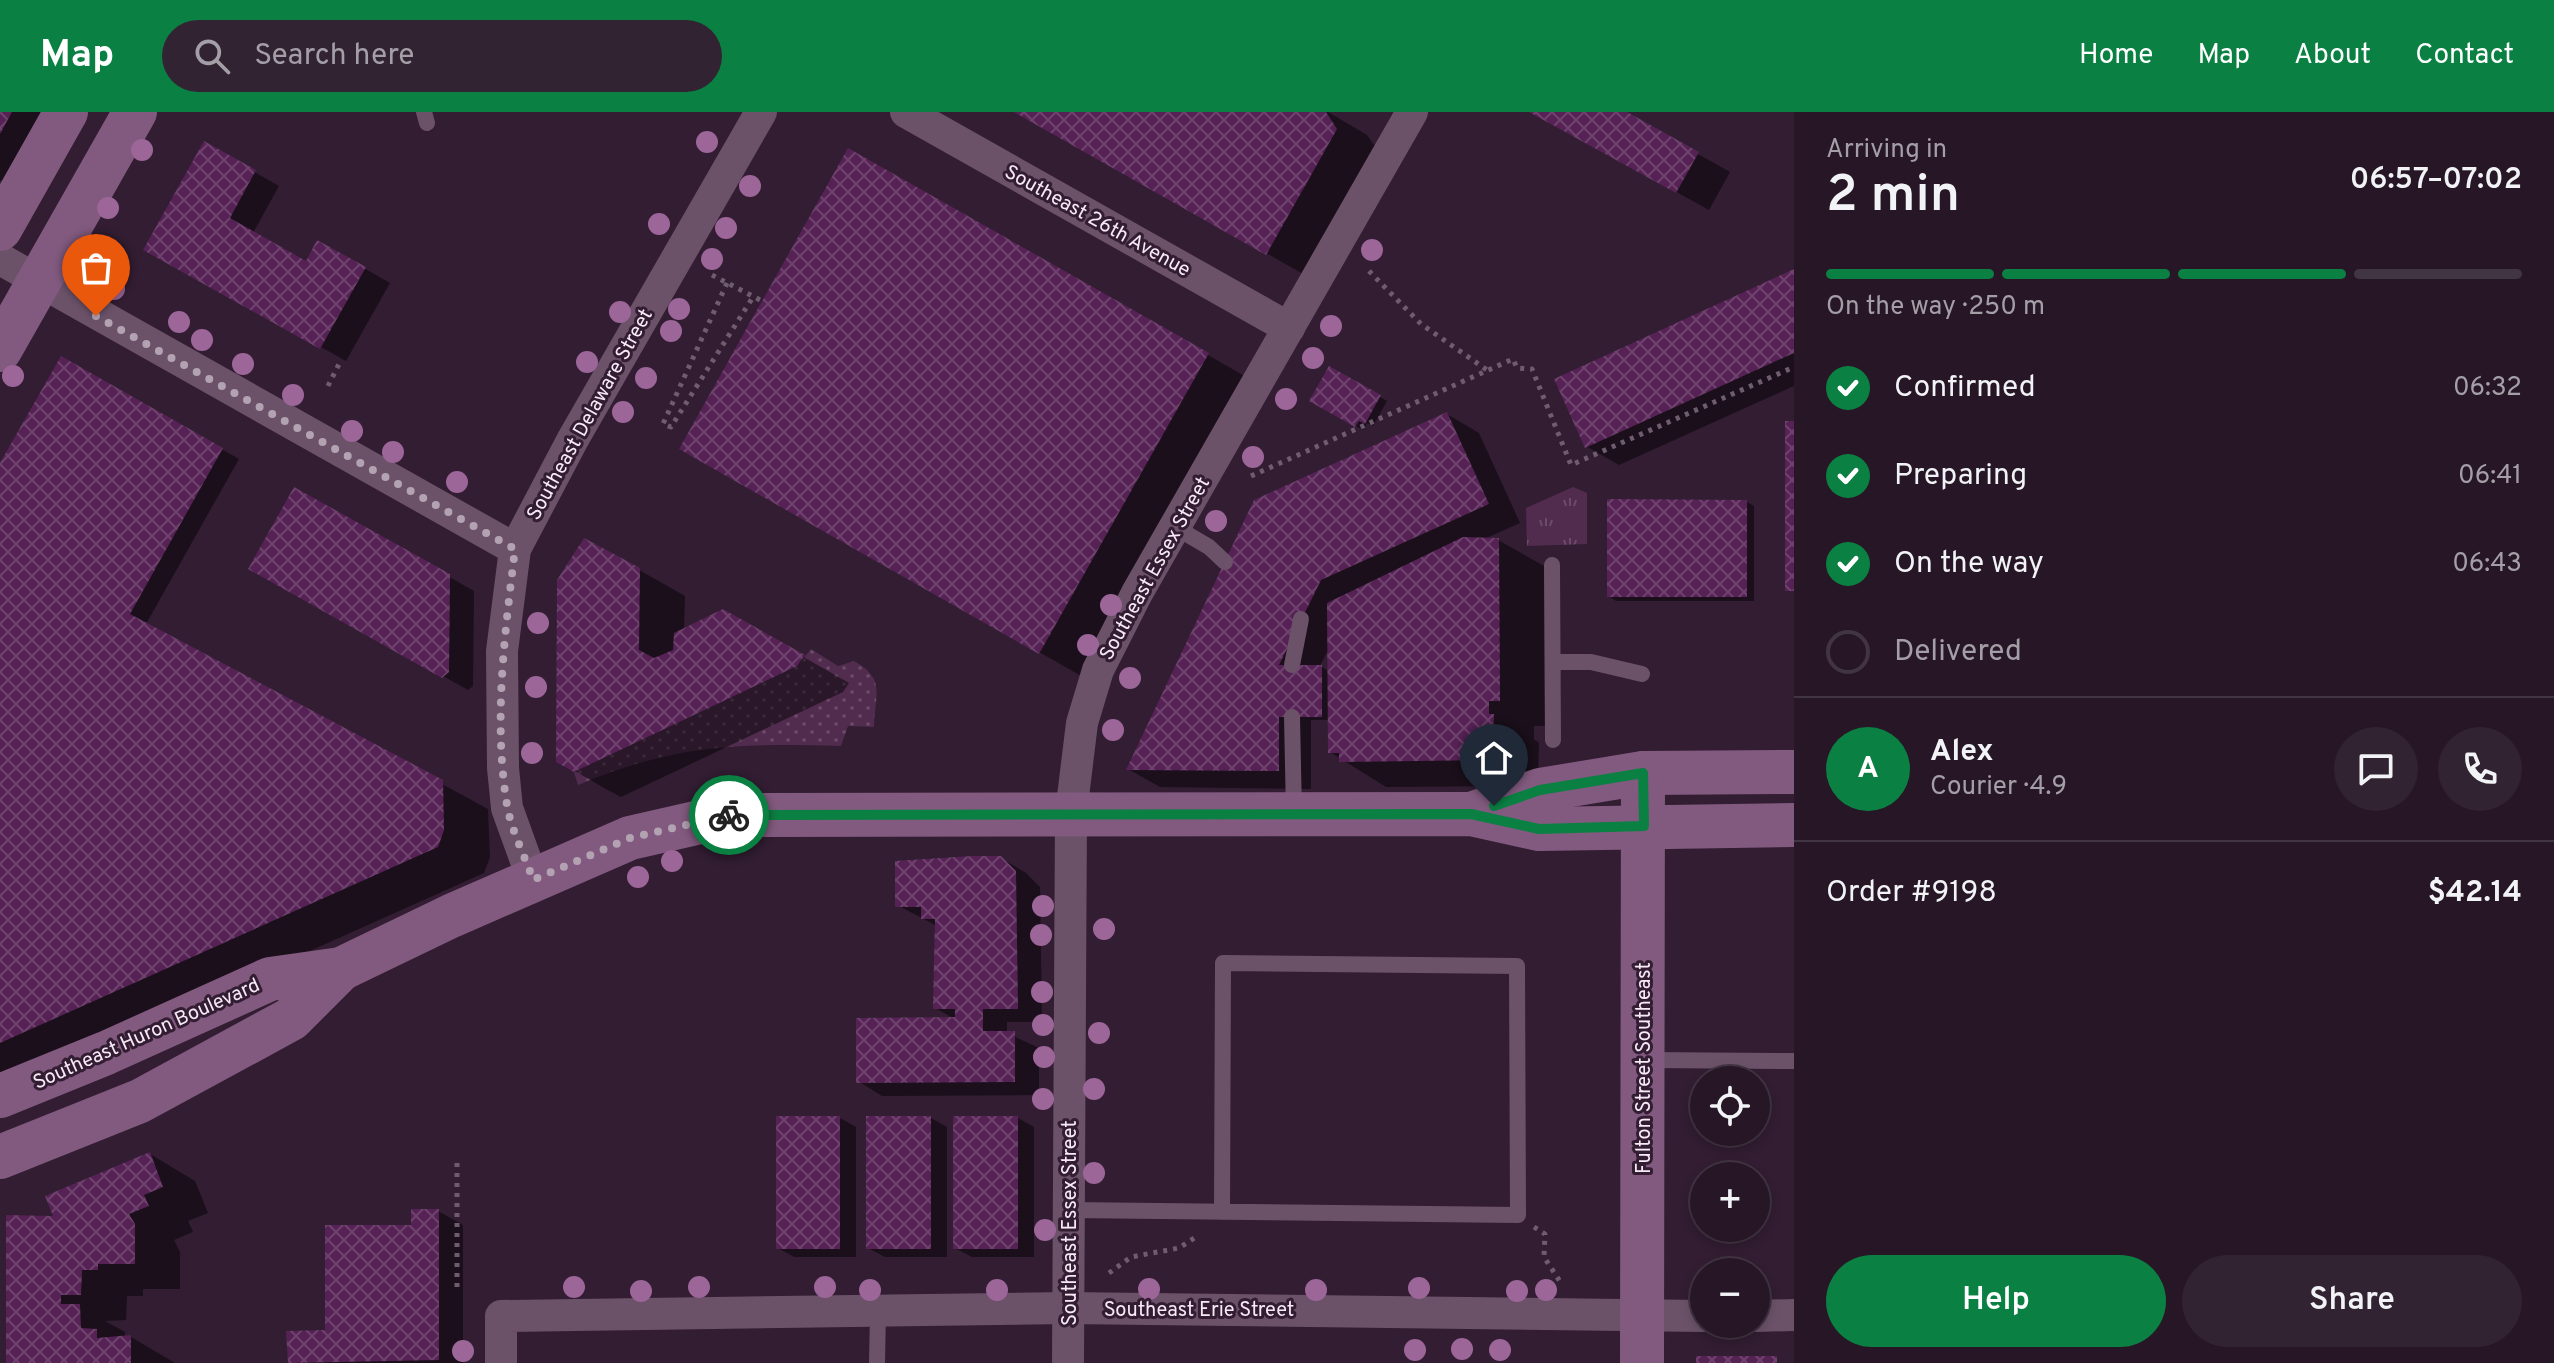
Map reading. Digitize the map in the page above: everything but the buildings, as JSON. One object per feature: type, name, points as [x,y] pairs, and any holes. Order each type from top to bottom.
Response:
[{"type":"main road","points":[[0,229],[66,112]]},
{"type":"main road","points":[[0,350],[135,112]]},
{"type":"main road","name":"Southeast Huron Boulevard","points":[[1471,814],[1540,790],[1643,773],[1794,772]]},
{"type":"main road","name":"Fulton Street Southeast","points":[[1642,1363],[1643,773]]},
{"type":"main road","name":"Southeast Huron Boulevard","points":[[0,1096],[106,1053],[270,979],[341,969],[630,838],[731,815],[1471,814],[1539,829],[1794,825]]},
{"type":"main road","name":"Southeast Huron Boulevard","points":[[0,1157],[140,1101],[291,1019],[341,969]]},
{"type":"street","name":"Southeast Delaware Street","points":[[533,880],[507,808],[503,768],[502,651],[515,549],[573,439],[761,112]]},
{"type":"street","name":"Southeast 26th Avenue","points":[[906,112],[1289,328]]},
{"type":"street","name":"Southeast Essex Street","points":[[1068,1363],[1071,813],[1082,723],[1098,670],[1175,527],[1412,112]]},
{"type":"street","points":[[0,259],[39,284],[515,549]]},
{"type":"street","name":"Southeast Erie Street","points":[[501,1363],[501,1316],[1068,1308],[1690,1316]]},
{"type":"street","points":[[1770,1316],[1794,1315]]},
{"type":"lane","points":[[1175,527],[1209,547],[1225,562]]},
{"type":"lane","points":[[1552,565],[1553,740]]},
{"type":"lane","points":[[1292,665],[1301,619]]},
{"type":"lane","points":[[1553,662],[1591,662],[1642,674]]},
{"type":"lane","points":[[1292,717],[1294,814]]},
{"type":"lane","points":[[1069,1210],[1222,1212],[1518,1215],[1517,966],[1223,963],[1222,1212]]},
{"type":"lane","points":[[1643,1060],[1794,1061]]},
{"type":"lane","points":[[877,1363],[878,1311]]},
{"type":"path","points":[[1369,271],[1421,324],[1471,362],[1488,370]]},
{"type":"path","points":[[712,275],[762,301]]},
{"type":"path","points":[[727,283],[663,424],[671,427],[753,297]]},
{"type":"path","points":[[1251,476],[1513,359],[1517,368],[1532,369],[1571,465],[1794,367]]},
{"type":"path","points":[[328,386],[339,364]]},
{"type":"path","points":[[457,1163],[457,1287]]},
{"type":"path","points":[[1518,1215],[1545,1234],[1544,1257],[1561,1283]]},
{"type":"path","points":[[1109,1273],[1131,1257],[1179,1248]]},
{"type":"green space","points":[[1573,487],[1587,493],[1587,544],[1527,546],[1526,508]]},
{"type":"green space","points":[[811,649],[838,666],[854,661],[871,674],[877,696],[874,727],[848,726],[841,746],[770,745],[707,749],[646,761],[578,785],[574,772],[797,666]]},
{"type":"way so far","points":[[96,316],[515,549],[502,651],[503,768],[507,808],[533,880],[630,838],[729,815]]},
{"type":"route","points":[[729,815],[770,812],[1471,814],[1539,829],[1644,826],[1643,773],[1540,790],[1494,806]]}]
